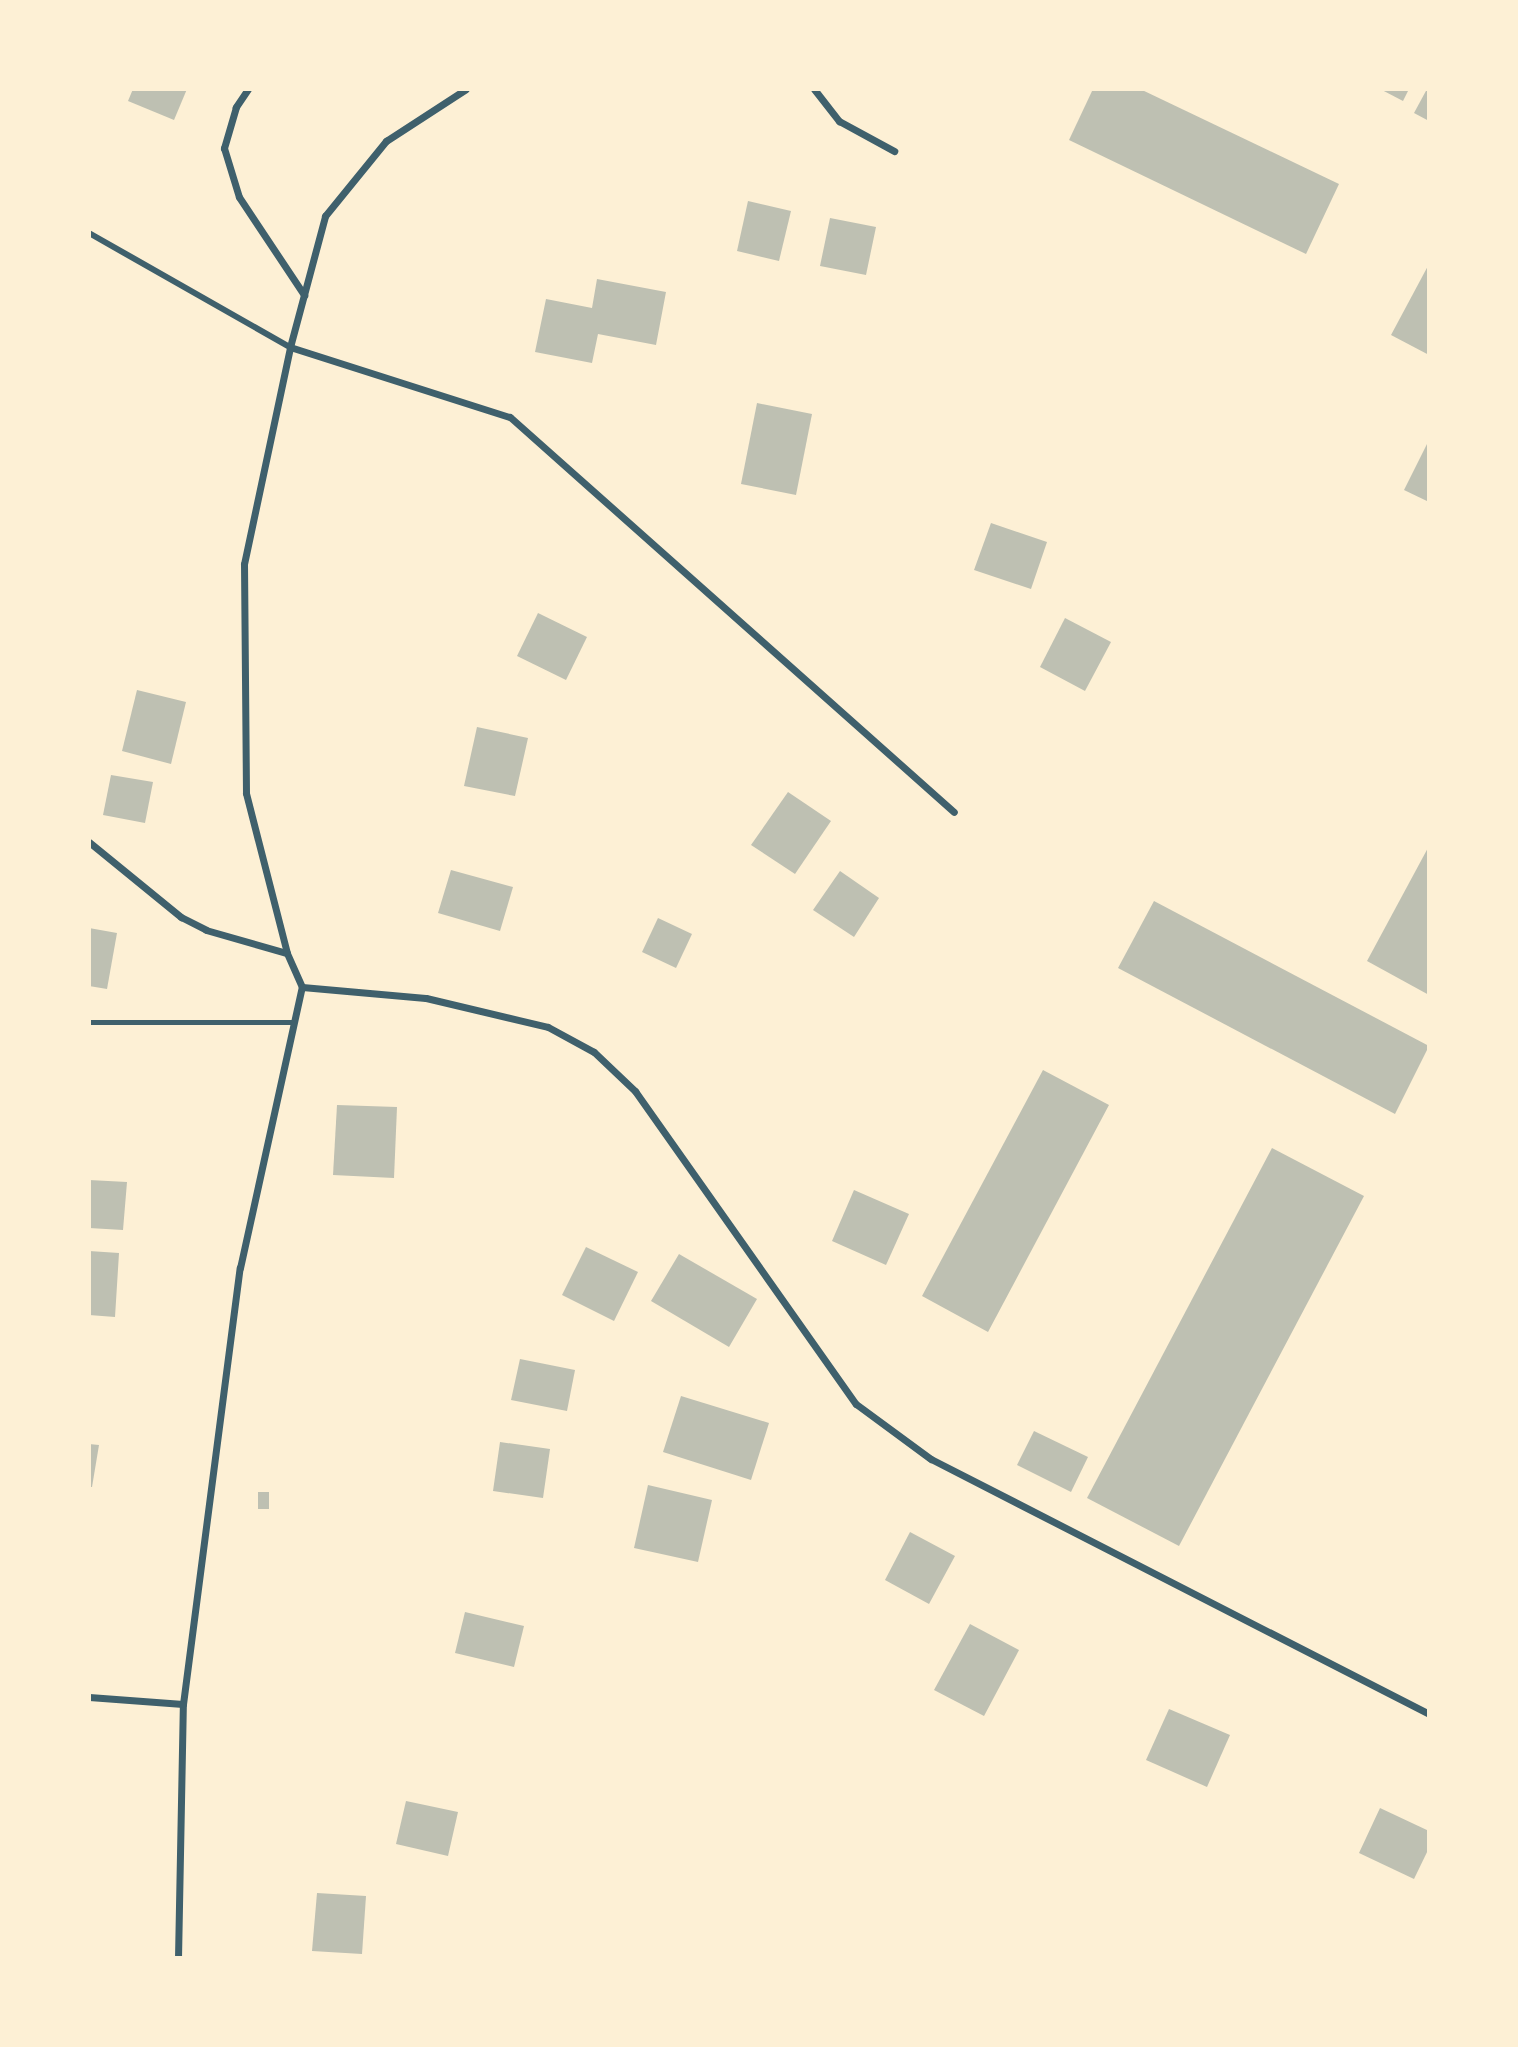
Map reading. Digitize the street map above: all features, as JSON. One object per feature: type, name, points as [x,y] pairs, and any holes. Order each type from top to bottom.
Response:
[{"type":"street","points":[[248,89],[236,107],[224,148],[239,197],[304,295]]},
{"type":"street","points":[[178,1958],[183,1704],[240,1268],[302,986],[286,953],[246,793],[244,564],[290,347],[325,216],[386,141],[466,89]]},
{"type":"street","points":[[814,89],[839,121],[894,151]]},
{"type":"street","points":[[89,233],[290,347],[510,417],[954,812]]},
{"type":"street","points":[[89,842],[180,917],[205,930],[286,953]]},
{"type":"street","points":[[302,986],[426,998],[548,1027],[594,1052],[635,1091],[856,1404],[931,1459],[1429,1714]]},
{"type":"street","points":[[89,1698],[183,1704]]},
{"type":"lane","points":[[89,1022],[293,1022]]},
{"type":"building","points":[[133,89],[187,89],[174,120],[128,101]]},
{"type":"building","points":[[1093,89],[1140,89],[1339,184],[1306,254],[1069,140]]},
{"type":"building","points":[[1380,89],[1409,89],[1403,101]]},
{"type":"building","points":[[1429,89],[1429,121],[1414,113]]},
{"type":"building","points":[[748,201],[791,211],[779,261],[737,251]]},
{"type":"building","points":[[830,218],[876,227],[866,275],[820,266]]},
{"type":"building","points":[[1429,264],[1429,355],[1391,335]]},
{"type":"building","points":[[597,279],[666,292],[656,345],[598,334],[592,363],[535,352],[546,299],[592,308]]},
{"type":"building","points":[[757,403],[812,414],[796,495],[741,484]]},
{"type":"building","points":[[1429,440],[1429,502],[1404,490]]},
{"type":"building","points":[[991,523],[1047,542],[1031,589],[974,570]]},
{"type":"building","points":[[538,613],[587,637],[566,680],[517,656]]},
{"type":"building","points":[[1065,618],[1111,642],[1085,691],[1040,667]]},
{"type":"building","points":[[137,690],[186,702],[171,764],[122,751]]},
{"type":"building","points":[[477,727],[528,738],[515,796],[464,786]]},
{"type":"building","points":[[111,775],[153,782],[145,823],[103,815]]},
{"type":"building","points":[[788,792],[831,821],[795,874],[751,845]]},
{"type":"building","points":[[1429,846],[1429,995],[1367,961]]},
{"type":"building","points":[[451,870],[513,887],[500,931],[438,913]]},
{"type":"building","points":[[840,871],[879,898],[854,937],[813,910]]},
{"type":"building","points":[[1154,901],[1429,1046],[1395,1114],[1118,968]]},
{"type":"building","points":[[658,918],[692,934],[676,968],[642,952]]},
{"type":"building","points":[[89,928],[117,933],[107,989],[89,986]]},
{"type":"building","points":[[1043,1070],[1109,1105],[988,1332],[922,1296]]},
{"type":"building","points":[[337,1105],[397,1107],[394,1178],[333,1175]]},
{"type":"building","points":[[1272,1148],[1364,1196],[1179,1546],[1087,1498]]},
{"type":"building","points":[[89,1180],[127,1182],[123,1230],[89,1228]]},
{"type":"building","points":[[854,1190],[909,1214],[886,1265],[832,1241]]},
{"type":"building","points":[[586,1247],[638,1272],[614,1321],[562,1295]]},
{"type":"building","points":[[89,1251],[119,1253],[115,1317],[89,1315]]},
{"type":"building","points":[[679,1254],[757,1299],[729,1347],[651,1301]]},
{"type":"building","points":[[520,1359],[575,1370],[567,1411],[511,1400]]},
{"type":"building","points":[[681,1396],[769,1423],[751,1480],[663,1452]]},
{"type":"building","points":[[1034,1431],[1088,1457],[1071,1492],[1017,1465]]},
{"type":"building","points":[[500,1442],[550,1449],[543,1498],[493,1491]]},
{"type":"building","points":[[89,1444],[99,1445],[92,1487],[89,1487]]},
{"type":"building","points":[[648,1485],[712,1500],[698,1562],[634,1548]]},
{"type":"building","points":[[258,1492],[269,1492],[269,1509],[258,1509]]},
{"type":"building","points":[[910,1532],[955,1556],[929,1604],[885,1580]]},
{"type":"building","points":[[465,1612],[524,1626],[514,1667],[455,1653]]},
{"type":"building","points":[[970,1624],[1019,1650],[984,1716],[934,1690]]},
{"type":"building","points":[[1169,1709],[1230,1735],[1207,1787],[1146,1760]]},
{"type":"building","points":[[406,1801],[458,1812],[448,1856],[396,1844]]},
{"type":"building","points":[[1380,1808],[1429,1831],[1429,1848],[1414,1879],[1359,1853]]},
{"type":"building","points":[[317,1893],[366,1896],[362,1954],[312,1951]]}]
